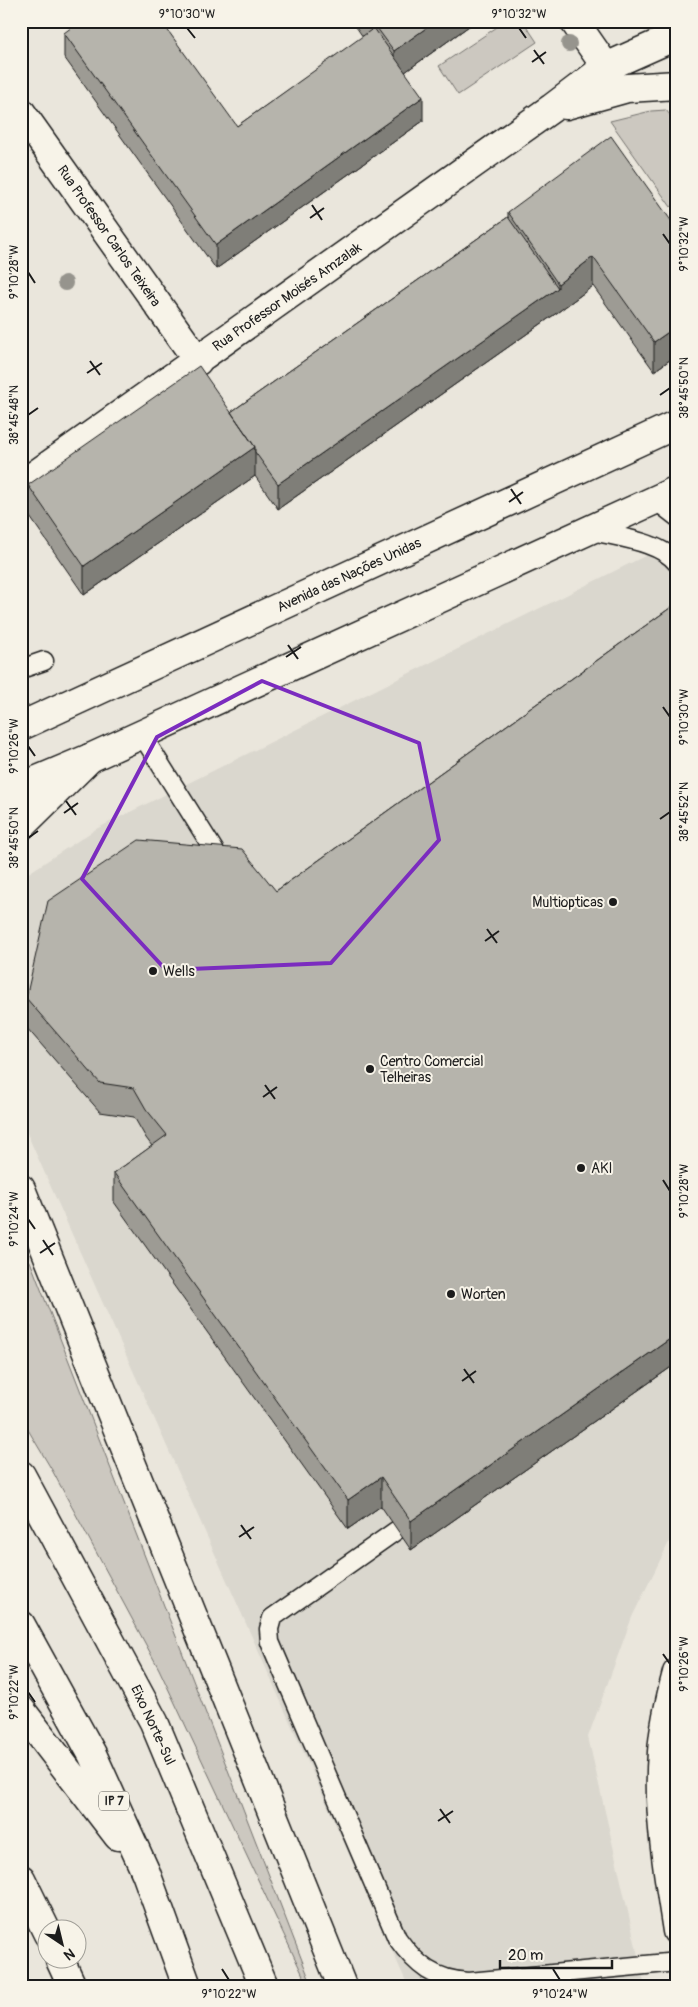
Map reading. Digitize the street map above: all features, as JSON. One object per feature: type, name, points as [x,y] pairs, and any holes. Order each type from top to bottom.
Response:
[{"type":"main road","points":[[574,21],[606,67]]},
{"type":"main road","name":"Rua Professor Moisés Amzalak","points":[[21,485],[198,361],[552,108],[606,67],[669,40],[677,40]]},
{"type":"main road","name":"Rua Professor Moisés Amzalak","points":[[552,108],[627,88],[677,86]]},
{"type":"main road","name":"Rua Professor Carlos Teixeira","points":[[22,114],[198,361]]},
{"type":"main road","name":"Avenida das Nações Unidas","points":[[21,726],[677,424]]},
{"type":"main road","points":[[21,787],[142,735],[666,495]]},
{"type":"main road","points":[[21,826],[90,758]]},
{"type":"main road","points":[[21,1189],[342,1986]]},
{"type":"main road","name":"Eixo Norte-Sul","points":[[21,1475],[154,1722],[264,1986]]},
{"type":"main road","name":"IP 7","points":[[21,1624],[92,1754],[146,1873],[187,1986]]},
{"type":"main road","points":[[677,1673],[665,1726],[662,1752],[661,1796],[664,1840],[677,1931]]},
{"type":"main road","points":[[21,1710],[146,1873]]},
{"type":"main road","points":[[21,1879],[41,1920]]},
{"type":"main road","points":[[65,1970],[72,1986]]},
{"type":"lane","points":[[666,495],[677,517]]},
{"type":"lane","points":[[589,530],[654,546],[672,557],[677,563]]},
{"type":"lane","points":[[21,669],[44,662]]},
{"type":"lane","points":[[142,735],[230,877]]},
{"type":"lane","points":[[398,1530],[272,1618],[268,1629],[270,1642],[397,1938],[410,1956],[427,1971],[452,1981],[469,1982],[677,1962]]},
{"type":"highlighted area","points":[[262,681],[419,743],[439,840],[331,963],[166,970],[82,879],[157,737]]},
{"type":"shaded area","points":[[506,21],[523,21],[537,42],[458,95],[439,66]]},
{"type":"shaded area","points":[[666,110],[677,124],[677,202],[671,207],[610,121],[651,111]]},
{"type":"shaded area","points":[[677,540],[677,1526],[632,1617],[588,1737],[645,1986],[408,1986],[21,1120],[21,878],[96,829]]},
{"type":"shaded area","points":[[21,1238],[312,1986],[308,1986],[159,1669],[52,1470],[21,1418]]},
{"type":"building","points":[[80,21],[161,21],[237,126],[374,28],[423,97],[216,245],[64,33]]},
{"type":"building","points":[[372,21],[436,21],[394,51]]},
{"type":"building","points":[[611,136],[677,229],[677,326],[654,342],[593,257],[558,284],[508,212]]},
{"type":"building","points":[[508,217],[558,288],[278,484],[255,452],[255,447],[231,412]]},
{"type":"building","points":[[199,366],[255,447],[84,566],[28,485]]},
{"type":"building","name":"Centro Comercial Telheiras","points":[[677,603],[677,1334],[411,1521],[381,1477],[348,1500],[114,1173],[167,1135],[146,1109],[134,1088],[100,1083],[26,998],[48,901],[139,840],[242,849],[276,891]]},
{"type":"place","name":"Multiopticas","points":[[613,902]]},
{"type":"place","name":"Wells","points":[[153,971]]},
{"type":"place","name":"Centro Comercial Telheiras","points":[[370,1069]]},
{"type":"place","name":"AKI","points":[[581,1168]]},
{"type":"place","name":"Worten","points":[[451,1294]]}]
